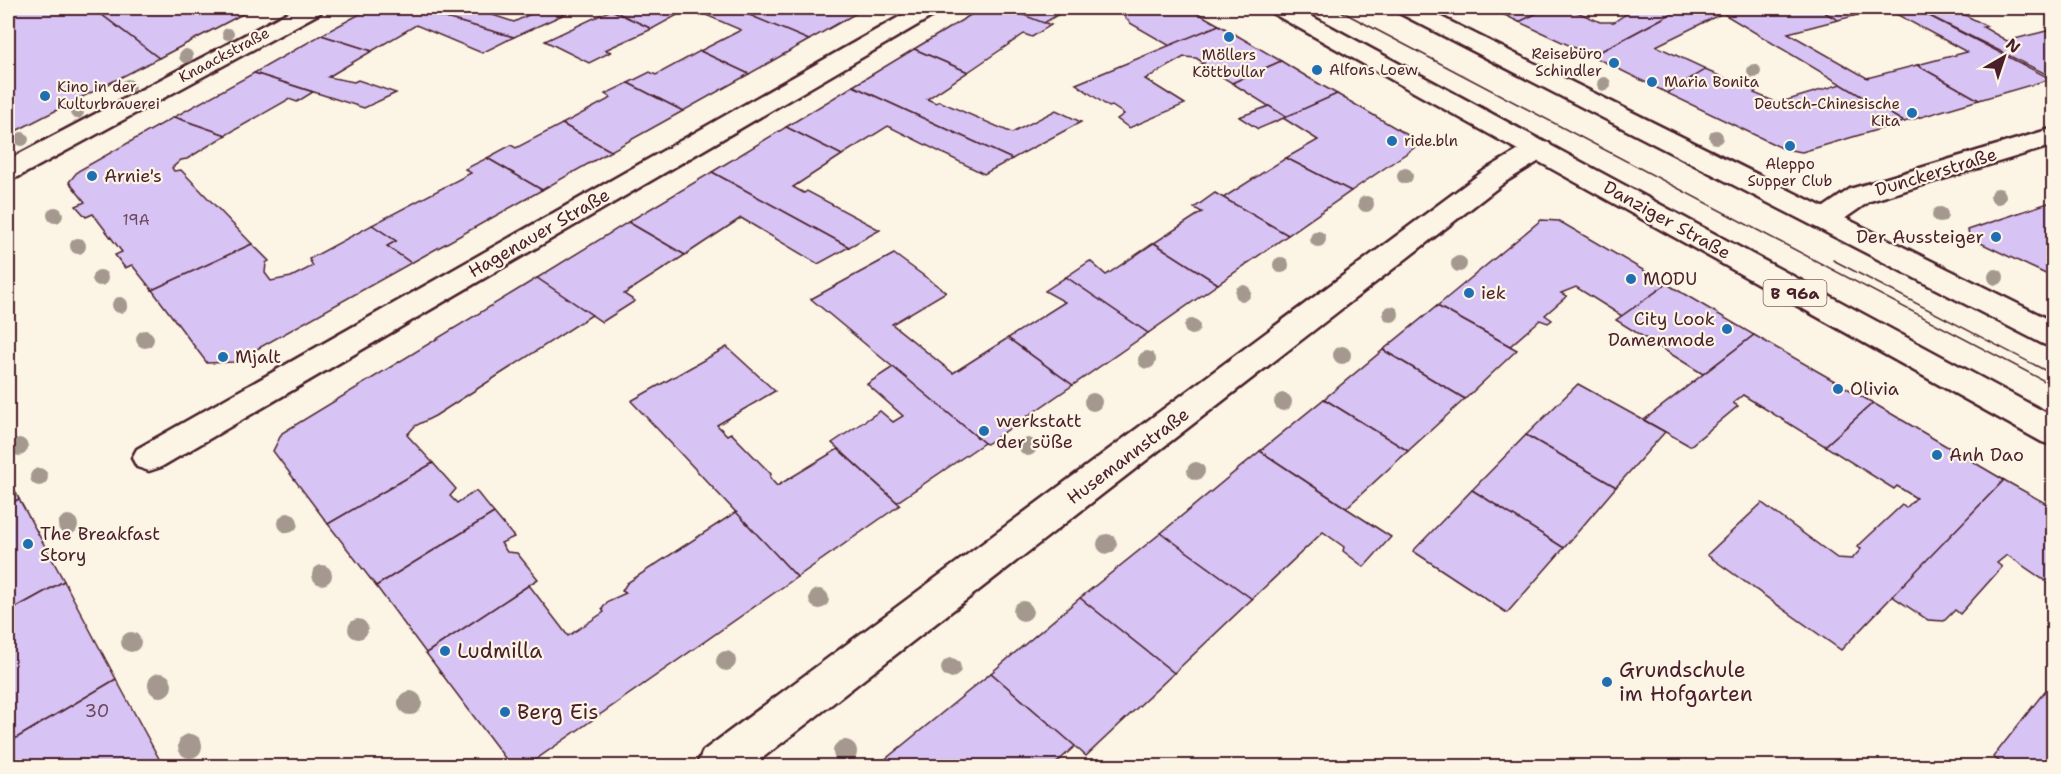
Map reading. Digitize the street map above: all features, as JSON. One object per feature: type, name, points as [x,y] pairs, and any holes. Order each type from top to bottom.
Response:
[{"type":"street","name":"Knaackstraße","points":[[8,171],[312,8]]},
{"type":"street","name":"Hagenauer Straße","points":[[148,458],[930,8]]},
{"type":"street","name":"Danziger Straße","points":[[1280,8],[1540,149],[1818,306],[2054,433]]},
{"type":"street","points":[[1407,8],[2054,336]]},
{"type":"street","name":"Dunckerstraße","points":[[1824,220],[1860,195],[2054,136]]},
{"type":"street","name":"Husemannstraße","points":[[718,766],[1495,176],[1540,149]]},
{"type":"building","name":"Kino in der Kulturbrauerei","points":[[8,8],[93,8],[159,58],[8,135]]},
{"type":"building","points":[[93,8],[254,8],[159,58]]},
{"type":"building","points":[[371,8],[410,8],[514,37],[482,53],[416,25],[372,51],[321,35]]},
{"type":"building","points":[[410,8],[471,8],[514,22],[543,8],[578,8],[514,37]]},
{"type":"building","points":[[615,8],[690,8],[652,29],[611,10]]},
{"type":"building","points":[[690,8],[733,8],[809,40],[749,74],[700,51],[741,30]]},
{"type":"building","points":[[733,8],[770,8],[777,11],[783,8],[855,8],[862,10],[809,40]]},
{"type":"building","points":[[982,8],[1005,8],[1051,25],[1032,37],[1024,34],[968,72],[914,49]]},
{"type":"building","points":[[1005,8],[1069,8],[1044,23]]},
{"type":"building","points":[[1112,8],[1143,8],[1124,15]]},
{"type":"building","points":[[1143,8],[1189,8],[1219,25],[1170,46],[1130,23],[1123,15]]},
{"type":"building","points":[[1490,8],[1548,8],[1519,22]]},
{"type":"building","points":[[1548,8],[1568,8],[1600,22],[1614,22],[1635,8],[1682,8],[1592,56],[1519,22]]},
{"type":"building","points":[[1682,8],[1714,8],[1723,13],[1656,46],[1706,69],[1667,93],[1592,56]]},
{"type":"building","points":[[1714,8],[1817,8],[1838,20],[1788,33],[1867,78],[1917,65],[1979,100],[1904,122]]},
{"type":"building","points":[[1817,8],[1885,8],[1838,20]]},
{"type":"building","points":[[1885,8],[1914,8],[2051,79],[1979,100],[1917,65],[1967,52]]},
{"type":"building","points":[[1914,8],[1951,8],[1987,26],[1983,27],[2007,41],[2054,29],[2054,78]]},
{"type":"building","points":[[611,10],[652,29],[605,50],[611,52],[589,63],[545,41]]},
{"type":"building","points":[[1219,25],[1281,61],[1232,83],[1201,64],[1204,63],[1196,58],[1184,57],[1145,79],[1185,104],[1129,128],[1117,119],[1124,114],[1112,106],[1109,107],[1076,84]]},
{"type":"building","points":[[321,35],[372,51],[328,77],[354,82],[358,80],[396,93],[364,108],[254,73]]},
{"type":"building","points":[[914,49],[968,72],[927,99],[936,103],[939,101],[1012,133],[1056,110],[1081,122],[1012,159],[853,86]]},
{"type":"building","points":[[700,51],[749,74],[683,111],[628,83],[650,72],[656,75]]},
{"type":"building","points":[[1281,61],[1337,94],[1286,117],[1232,83]]},
{"type":"building","points":[[1705,70],[1756,91],[1754,93],[1778,103],[1841,84],[1904,122],[1802,152],[1784,149],[1667,93]]},
{"type":"building","points":[[254,73],[313,92],[297,102],[289,99],[226,135],[174,117]]},
{"type":"building","points":[[628,83],[683,111],[611,151],[562,124],[611,98],[605,94]]},
{"type":"building","points":[[853,86],[1012,159],[984,174],[888,126],[842,155],[786,127]]},
{"type":"building","points":[[1337,94],[1413,138],[1417,146],[1351,191],[1286,158],[1318,140],[1283,118]]},
{"type":"building","points":[[1269,106],[1286,117],[1258,129],[1239,117]]},
{"type":"building","points":[[174,117],[226,135],[187,159],[181,160],[172,168],[174,171],[181,170],[252,244],[152,290],[132,265],[125,268],[115,255],[122,252],[93,214],[86,217],[76,206],[85,202],[69,182],[78,171]]},
{"type":"building","points":[[562,124],[611,151],[542,190],[487,158],[511,145],[516,148]]},
{"type":"building","points":[[786,127],[842,155],[793,187],[804,193],[807,191],[880,230],[849,247],[712,172]]},
{"type":"building","points":[[487,158],[542,190],[411,263],[387,246],[396,241],[372,225],[471,173],[465,169]]},
{"type":"building","points":[[1286,158],[1351,191],[1288,235],[1223,198]]},
{"type":"building","points":[[712,172],[849,247],[818,264],[741,218],[685,255],[628,222]]},
{"type":"building","points":[[1215,193],[1288,235],[1218,284],[1154,243],[1202,212],[1194,208]]},
{"type":"building","points":[[2054,201],[2054,278],[1970,238],[1968,230]]},
{"type":"building","points":[[1541,220],[1559,221],[1667,284],[1622,316],[1576,287],[1561,293],[1567,296],[1545,315],[1552,320],[1548,323],[1540,320],[1510,346],[1437,306]]},
{"type":"building","points":[[628,222],[685,255],[624,294],[635,301],[602,322],[537,278]]},
{"type":"building","points":[[372,225],[396,241],[387,246],[411,263],[234,362],[207,363],[152,290],[252,244],[269,261],[266,263],[265,273],[271,281],[291,277],[313,266],[309,259]]},
{"type":"building","points":[[1154,243],[1218,284],[1148,333],[1066,277],[1090,261],[1106,275]]},
{"type":"building","points":[[894,254],[946,292],[892,324],[953,373],[1008,338],[1073,385],[987,444],[984,443],[811,299]]},
{"type":"building","points":[[1066,277],[1148,333],[1073,385],[1008,338],[1065,302],[1045,291]]},
{"type":"building","points":[[537,278],[592,315],[435,416],[415,426],[407,435],[433,463],[328,524],[273,451],[282,433]]},
{"type":"building","points":[[1667,284],[1754,335],[1703,374],[1616,320]]},
{"type":"building","points":[[1437,306],[1517,350],[1465,399],[1383,350]]},
{"type":"building","points":[[1754,335],[1873,403],[1825,446],[1743,395],[1733,403],[1738,406],[1690,446],[1644,420]]},
{"type":"building","points":[[727,347],[775,391],[717,425],[727,435],[731,433],[771,474],[770,478],[777,486],[838,449],[900,505],[797,577],[631,401]]},
{"type":"building","points":[[1383,350],[1465,399],[1408,451],[1324,399]]},
{"type":"building","points":[[893,367],[984,443],[897,502],[832,443],[880,411],[893,422],[903,416],[867,384]]},
{"type":"building","points":[[1578,384],[1665,432],[1616,487],[1526,435]]},
{"type":"building","points":[[1324,399],[1408,451],[1346,508],[1260,451]]},
{"type":"building","points":[[1873,403],[2004,480],[1841,650],[1707,555],[1762,503],[1837,558],[1852,559],[1861,549],[1857,547],[1902,505],[1906,508],[1916,498],[1897,486],[1894,489],[1825,446]]},
{"type":"building","points":[[1526,435],[1616,487],[1564,548],[1472,490]]},
{"type":"building","points":[[1260,451],[1391,537],[1364,567],[1343,551],[1344,547],[1323,532],[1252,599],[1161,533]]},
{"type":"building","points":[[433,463],[456,489],[450,496],[457,503],[476,491],[494,513],[376,586],[328,524]]},
{"type":"building","points":[[8,476],[19,499],[8,505]]},
{"type":"building","points":[[2004,480],[2054,508],[2054,587],[2007,555],[1997,563],[2002,567],[1960,614],[1955,610],[1944,621],[1928,620],[1892,596]]},
{"type":"building","points":[[1472,490],[1564,548],[1507,613],[1413,551]]},
{"type":"building","points":[[19,499],[64,581],[8,612],[8,505]]},
{"type":"building","points":[[736,512],[797,577],[535,760],[508,762],[426,653],[529,585],[568,636],[604,612],[602,609],[608,601],[626,593],[622,591],[627,583]]},
{"type":"building","points":[[494,513],[514,537],[501,543],[507,552],[517,553],[538,579],[426,653],[376,586]]},
{"type":"building","points":[[1161,533],[1252,599],[1174,673],[1080,598]]},
{"type":"building","points":[[64,581],[116,679],[8,743],[8,612]]},
{"type":"building","points":[[1080,598],[1174,673],[1086,756],[991,673]]},
{"type":"building","points":[[991,673],[1075,746],[1053,766],[877,766]]},
{"type":"building","points":[[116,679],[163,766],[8,766],[8,743]]},
{"type":"building","points":[[2045,691],[2054,697],[2054,766],[2006,766],[1993,757]]},
{"type":"tram line","points":[[1335,8],[2054,386]]},
{"type":"tram line","points":[[1833,260],[2054,375]]},
{"type":"place","name":"Möllers Köttbullar","points":[[1229,37]]},
{"type":"place","name":"Reisebüro Schindler","points":[[1614,63]]},
{"type":"place","name":"Alfons Loew","points":[[1317,70]]},
{"type":"place","name":"Maria Bonita","points":[[1652,82]]},
{"type":"place","name":"Kino in der Kulturbrauerei","points":[[45,96]]},
{"type":"place","name":"Deutsch-Chinesische Kita","points":[[1912,113]]},
{"type":"place","name":"ride.bln","points":[[1392,141]]},
{"type":"place","name":"Aleppo Supper Club","points":[[1790,146]]},
{"type":"place","name":"Arnie's","points":[[92,176]]},
{"type":"place","name":"Der Aussteiger","points":[[1996,237]]},
{"type":"place","name":"MODU","points":[[1631,279]]},
{"type":"place","name":"iek","points":[[1469,293]]},
{"type":"place","name":"City Look Damenmode","points":[[1727,329]]},
{"type":"place","name":"Mjalt","points":[[223,357]]},
{"type":"place","name":"Olivia","points":[[1838,389]]},
{"type":"place","name":"werkstatt der süße","points":[[984,431]]},
{"type":"place","name":"Anh Dao","points":[[1937,455]]},
{"type":"place","name":"The Breakfast Story","points":[[28,544]]},
{"type":"place","name":"Ludmilla","points":[[445,651]]},
{"type":"place","name":"Grundschule im Hofgarten","points":[[1607,682]]},
{"type":"place","name":"Berg Eis","points":[[505,712]]}]
